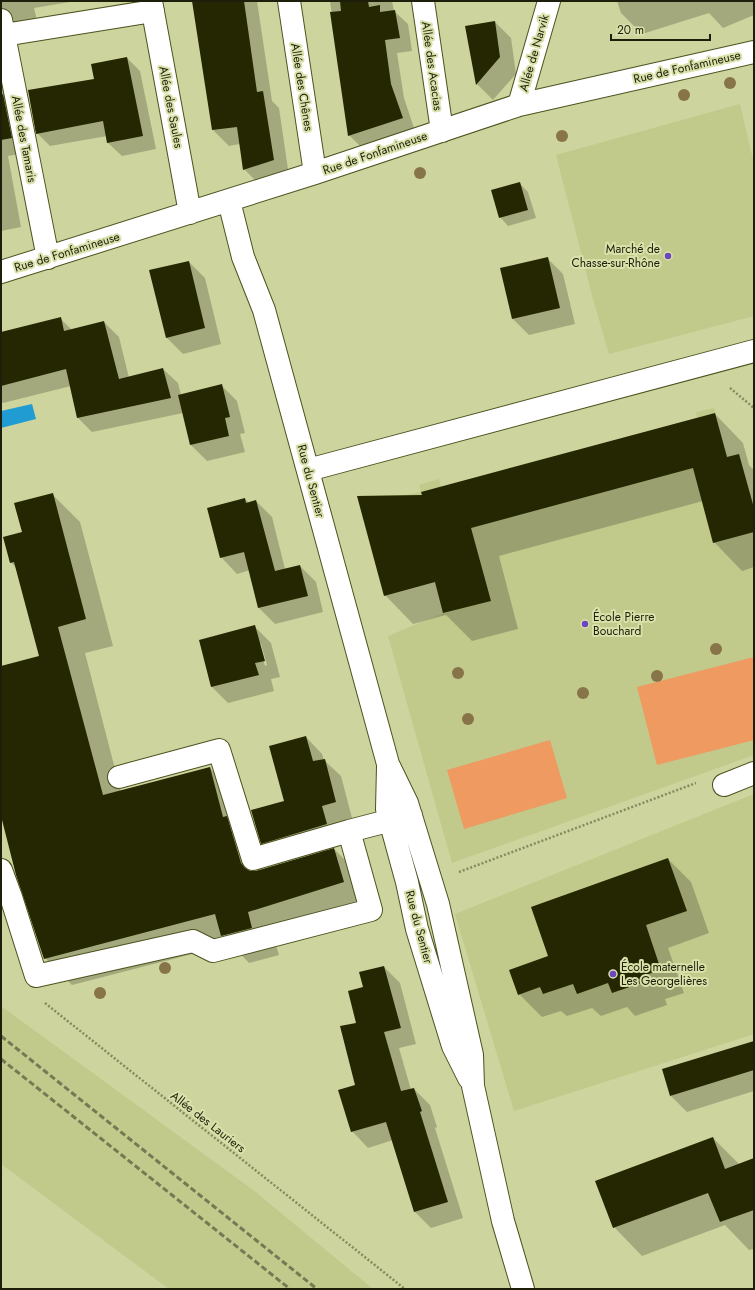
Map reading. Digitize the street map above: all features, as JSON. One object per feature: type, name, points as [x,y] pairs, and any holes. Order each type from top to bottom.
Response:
[{"type":"street","name":"Allée des Chênes","points":[[289,1],[315,173]]},
{"type":"street","name":"Allée des Acacias","points":[[423,1],[442,131]]},
{"type":"street","name":"Allée de Narvik","points":[[519,105],[549,1]]},
{"type":"street","points":[[2,27],[152,6]]},
{"type":"street","name":"Allée des Saules","points":[[152,6],[190,213]]},
{"type":"street","name":"Allée des Tamaris","points":[[2,27],[48,258]]},
{"type":"street","name":"Rue de Fonfamineuse","points":[[1,272],[229,201],[519,105],[754,52]]},
{"type":"street","name":"Rue du Sentier","points":[[229,201],[242,257],[264,310],[388,764],[407,803],[400,818],[438,904],[471,1047],[473,1086],[503,1221],[523,1289]]},
{"type":"street","points":[[308,470],[754,351]]},
{"type":"street","points":[[119,777],[219,750],[253,859],[400,818]]},
{"type":"street","points":[[724,785],[754,773]]},
{"type":"street","points":[[1,870],[36,976],[193,941],[213,951],[371,910],[349,831]]},
{"type":"path","points":[[454,875],[460,871],[713,777],[724,785]]},
{"type":"path","name":"Allée des Lauriers","points":[[44,1002],[405,1289]]},
{"type":"shaded area","name":"Marché de Chasse-sur-Rhône","points":[[740,104],[754,164],[754,316],[609,354],[593,299],[556,155]]},
{"type":"shaded area","name":"École Pierre Bouchard","points":[[714,408],[727,457],[739,454],[754,508],[754,755],[452,863],[388,636],[443,613],[431,568],[415,572],[419,586],[384,596],[357,496],[405,495],[421,492],[419,485],[439,479],[441,488],[697,418],[696,412]]},
{"type":"shaded area","points":[[754,657],[754,740],[657,765],[637,687]]},
{"type":"shaded area","points":[[550,740],[567,798],[464,829],[447,770]]},
{"type":"shaded area","name":"École maternelle Les Georgelières","points":[[754,794],[754,1034],[514,1111],[455,914]]},
{"type":"shaded area","points":[[1,1006],[253,1190],[373,1289],[169,1289],[1,1164]]},
{"type":"water","points":[[32,404],[36,419],[1,428],[1,411]]},
{"type":"building","points":[[192,1],[244,1],[257,92],[263,91],[274,160],[243,170],[237,127],[212,130]]},
{"type":"building","points":[[340,1],[368,1],[369,7],[380,5],[380,12],[395,10],[400,38],[385,40],[391,84],[403,118],[348,136],[330,12],[341,11]]},
{"type":"building","points":[[495,21],[500,57],[476,85],[465,26]]},
{"type":"building","points":[[127,57],[143,136],[107,143],[103,121],[36,134],[28,90],[94,79],[91,64]]},
{"type":"building","points":[[3,94],[12,138],[1,140],[1,95]]},
{"type":"building","points":[[520,182],[528,210],[499,218],[491,190]]},
{"type":"building","points":[[548,257],[560,308],[512,319],[500,268]]},
{"type":"building","points":[[189,261],[205,328],[166,338],[149,270]]},
{"type":"building","points":[[61,317],[64,331],[104,321],[119,379],[163,368],[171,398],[77,418],[66,369],[1,386],[1,332]]},
{"type":"building","points":[[222,384],[230,417],[225,418],[229,436],[190,445],[178,395]]},
{"type":"building","points":[[715,413],[727,457],[739,454],[754,508],[754,532],[713,543],[693,468],[471,528],[491,601],[443,613],[435,582],[384,596],[357,496],[422,495],[421,492]]},
{"type":"building","points":[[53,493],[86,619],[58,627],[103,795],[210,767],[223,817],[227,816],[241,863],[245,868],[250,871],[256,871],[334,848],[344,882],[248,912],[252,928],[221,936],[215,914],[44,959],[16,875],[1,816],[1,666],[39,656],[14,562],[10,563],[3,537],[22,532],[14,503]]},
{"type":"building","points":[[245,498],[246,503],[256,500],[275,571],[300,565],[308,596],[258,608],[244,552],[220,558],[207,508]]},
{"type":"building","points":[[255,625],[265,661],[255,663],[259,675],[211,687],[199,640]]},
{"type":"building","points":[[306,736],[313,761],[325,759],[336,802],[322,806],[327,824],[261,844],[251,810],[284,801],[269,746]]},
{"type":"building","points":[[668,858],[687,911],[646,925],[661,970],[642,976],[644,982],[612,993],[608,983],[577,994],[573,984],[543,994],[540,987],[518,995],[509,970],[548,956],[531,907]]},
{"type":"building","points":[[384,966],[401,1028],[384,1032],[401,1091],[414,1088],[448,1202],[414,1212],[386,1122],[351,1132],[338,1090],[355,1085],[340,1026],[356,1023],[348,991],[363,987],[359,972]]},
{"type":"building","points":[[754,1041],[754,1070],[670,1096],[662,1069]]},
{"type":"building","points":[[713,1137],[725,1169],[754,1158],[754,1210],[720,1222],[708,1193],[613,1228],[595,1181]]},
{"type":"railway","points":[[1,1036],[317,1289]]},
{"type":"railway","points":[[1,1059],[290,1289]]},
{"type":"place","name":"Marché de Chasse-sur-Rhône","points":[[668,256]]},
{"type":"place","name":"École Pierre Bouchard","points":[[585,624]]},
{"type":"place","name":"École maternelle Les Georgelières","points":[[613,974]]}]
